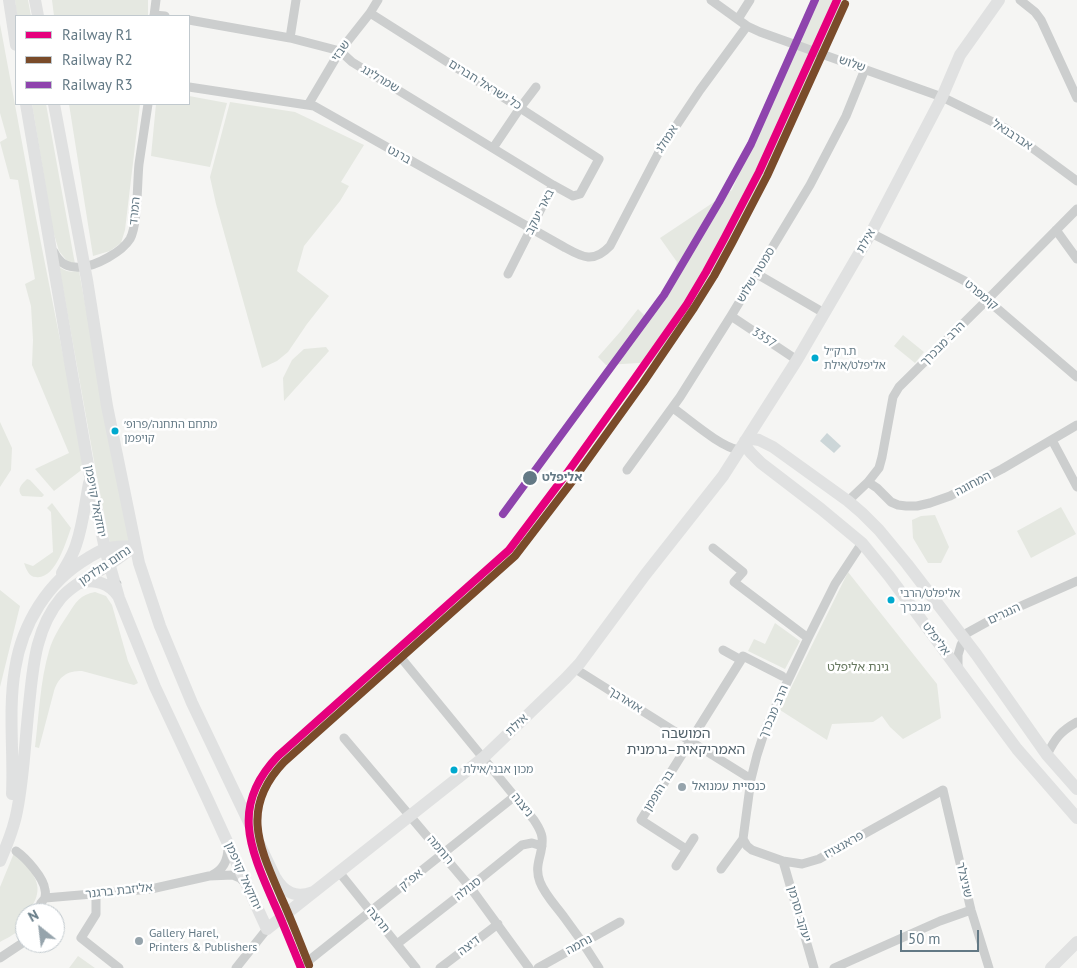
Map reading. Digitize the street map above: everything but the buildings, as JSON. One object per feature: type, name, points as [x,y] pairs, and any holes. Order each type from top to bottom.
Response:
[{"type":"main road","points":[[9,0],[15,39]]},
{"type":"main road","points":[[35,0],[38,15]]},
{"type":"main road","name":"אילת","points":[[267,929],[483,758],[574,668],[745,448],[871,233],[942,96],[960,55],[999,0]]},
{"type":"main road","name":"יחזקאל קויפמן","points":[[26,105],[90,476],[105,549],[119,598],[155,687],[267,929]]},
{"type":"main road","points":[[54,105],[107,406],[135,546],[149,593],[192,703],[275,877],[282,887],[289,892],[302,895],[313,892]]},
{"type":"main road","name":"אליפלט","points":[[1077,789],[1047,755],[964,638],[879,530],[848,501],[773,448],[760,440],[754,439],[745,448],[761,463],[822,509],[862,543],[889,576],[1017,749],[1077,818]]},
{"type":"main road","points":[[55,585],[76,545],[84,514],[90,476]]},
{"type":"main road","name":"נחום גולדמן","points":[[9,837],[13,758],[12,696],[15,668],[27,627],[33,614],[55,585],[78,564],[105,549],[135,546]]},
{"type":"main road","name":"נחום גולדמן","points":[[0,861],[17,813],[32,671],[37,646],[47,620],[61,598],[76,585],[135,546]]},
{"type":"main road","points":[[76,585],[91,581],[102,583],[112,588],[119,598]]},
{"type":"main road","points":[[1051,968],[1077,942]]},
{"type":"street","points":[[154,15],[156,0]]},
{"type":"street","points":[[290,38],[296,0]]},
{"type":"street","name":"שבזי","points":[[308,105],[340,51],[378,0]]},
{"type":"street","name":"שלוש","points":[[712,0],[747,26],[760,32],[942,96]]},
{"type":"street","points":[[738,19],[750,0]]},
{"type":"street","points":[[1020,0],[1035,12],[1041,20],[1077,98]]},
{"type":"street","name":"כל ישראל חברים","points":[[370,13],[598,159]]},
{"type":"street","name":"שמרלינג","points":[[190,20],[290,38],[340,51],[352,62],[553,185]]},
{"type":"street","name":"אמזלג","points":[[597,256],[610,246],[660,150],[700,90],[747,26]]},
{"type":"street","name":"סמטת שלוש","points":[[627,470],[673,408],[810,185],[846,116],[865,69]]},
{"type":"street","name":"ברנט","points":[[190,87],[308,105],[319,109],[581,256],[589,258],[597,256]]},
{"type":"street","points":[[493,148],[536,87]]},
{"type":"street","name":"אברבנאל","points":[[942,96],[1005,128],[1077,181]]},
{"type":"street","name":"המרד","points":[[84,267],[117,252],[129,241],[134,229],[148,105]]},
{"type":"street","name":"באר יעקב","points":[[508,274],[553,185],[573,196],[580,194],[598,159]]},
{"type":"street","name":"הרב מבכרך","points":[[848,501],[868,482],[879,468],[891,407],[899,387],[1077,209]]},
{"type":"street","points":[[1056,230],[1077,259]]},
{"type":"street","name":"קומפרט","points":[[871,233],[965,281],[1077,377]]},
{"type":"street","points":[[48,235],[60,263],[71,267],[84,267]]},
{"type":"street","points":[[757,274],[824,313]]},
{"type":"street","name":"3357","points":[[731,316],[797,360]]},
{"type":"street","name":"אליפלט","points":[[673,408],[730,448],[745,448]]},
{"type":"street","name":"המחוגה","points":[[868,482],[882,492],[891,502],[898,505],[917,506],[930,503],[950,496],[1077,425]]},
{"type":"street","points":[[1052,440],[1077,487]]},
{"type":"street","name":"הרב מבכרך","points":[[743,839],[751,779],[766,727],[835,584],[862,543]]},
{"type":"street","points":[[713,548],[742,572],[734,582],[808,638]]},
{"type":"street","name":"הנגרים","points":[[964,638],[967,633],[996,617],[1077,581]]},
{"type":"street","points":[[958,668],[960,645],[964,638]]},
{"type":"street","points":[[723,650],[741,660],[743,656],[782,676]]},
{"type":"street","name":"ניצנה","points":[[402,659],[515,796],[539,828],[542,836],[542,846],[537,871],[542,888],[584,943],[599,968]]},
{"type":"street","name":"בר הופמן","points":[[686,849],[641,820],[741,660]]},
{"type":"street","name":"אוארבך","points":[[574,668],[751,779]]},
{"type":"street","points":[[1047,755],[1054,741],[1064,729],[1077,722]]},
{"type":"street","name":"רוחמה","points":[[344,738],[470,887],[529,968]]},
{"type":"street","name":"פראנצויז","points":[[743,839],[752,850],[783,861],[802,864],[819,859],[943,790]]},
{"type":"street","name":"שניצלר","points":[[943,790],[971,910],[989,968]]},
{"type":"street","name":"אפ\"ק","points":[[307,962],[515,796]]},
{"type":"street","points":[[676,866],[694,838]]},
{"type":"street","points":[[721,869],[743,839]]},
{"type":"street","points":[[210,876],[221,870],[226,861],[228,852],[227,841]]},
{"type":"street","name":"סגולה","points":[[397,944],[522,845],[542,846]]},
{"type":"street","points":[[16,851],[23,855],[42,879],[45,898],[41,903]]},
{"type":"street","name":"יעקב וסרמן","points":[[783,861],[814,968]]},
{"type":"street","name":"תרצה","points":[[339,872],[416,968]]},
{"type":"street","name":"אליזבת ברגנר","points":[[45,898],[151,889],[210,876],[232,875],[242,880],[250,891]]},
{"type":"street","points":[[96,894],[96,914],[81,938],[119,968]]},
{"type":"street","points":[[834,968],[940,921],[971,910]]},
{"type":"street","name":"נחמה","points":[[538,968],[620,922]]},
{"type":"street","name":"דיצה","points":[[440,968],[498,924]]},
{"type":"street","points":[[236,968],[267,929]]},
{"type":"street","points":[[0,958],[15,948]]},
{"type":"street","points":[[0,952],[12,950]]},
{"type":"green space","points":[[15,0],[28,0],[31,15],[17,15]]},
{"type":"green space","points":[[52,0],[148,0],[148,15],[54,15]]},
{"type":"green space","points":[[812,0],[845,0],[781,143],[734,235],[655,362],[606,365],[598,357],[638,309],[646,317],[669,288],[677,262],[660,238],[732,190]]},
{"type":"green space","points":[[0,24],[84,468],[54,491],[35,469],[69,453],[32,365],[31,306],[25,284],[35,279],[18,180],[10,179],[0,142],[7,138],[0,113]]},
{"type":"green space","points":[[190,96],[227,103],[210,167],[151,156],[156,105],[190,105]]},
{"type":"green space","points":[[230,102],[295,112],[364,145],[341,182],[349,186],[340,201],[304,246],[297,271],[329,296],[288,352],[277,361],[262,368],[210,177]]},
{"type":"green space","points":[[32,105],[46,105],[75,264],[67,261],[59,251],[53,231]]},
{"type":"green space","points":[[69,105],[140,105],[125,230],[121,243],[110,251],[93,256]]},
{"type":"green space","points":[[59,266],[68,271],[79,271],[129,541],[110,544]]},
{"type":"green space","points":[[903,335],[924,352],[915,363],[894,346]]},
{"type":"green space","points":[[326,347],[329,351],[284,401],[283,378],[292,360],[304,349]]},
{"type":"green space","points":[[0,422],[12,448],[11,470],[0,487]]},
{"type":"green space","points":[[27,479],[44,495],[42,497],[22,496],[20,489]]},
{"type":"green space","points":[[52,503],[71,528],[54,567],[43,576],[34,577],[28,572],[24,563],[33,566],[53,552],[51,512],[47,508]]},
{"type":"green space","points":[[1061,507],[1076,534],[1031,558],[1017,531]]},
{"type":"green space","points":[[935,515],[949,547],[941,563],[928,563],[913,538],[912,520],[921,516]]},
{"type":"green space","name":"גינת אליפלט","points":[[848,572],[937,684],[941,718],[903,739],[890,727],[882,716],[873,722],[832,724],[827,740],[780,710]]},
{"type":"green space","points":[[0,590],[20,606],[0,687]]},
{"type":"green space","points":[[95,592],[106,596],[112,605],[128,661],[138,683],[134,685],[82,671],[64,675],[54,691],[39,748],[35,747],[42,687],[51,646],[60,627],[76,602],[82,597]]},
{"type":"green space","points":[[775,623],[800,641],[785,669],[748,651],[754,639],[765,644]]},
{"type":"green space","points":[[14,853],[27,866],[38,888],[34,903],[15,903],[15,933],[0,942],[0,887]]},
{"type":"green space","points":[[78,956],[95,968],[69,968]]},
{"type":"shaded area","points":[[827,433],[841,446],[834,453],[820,441]]},
{"type":"rail line","name":"R3","points":[[503,514],[664,295],[751,144],[815,0]]},
{"type":"rail line","name":"R1","points":[[301,968],[264,881],[252,844],[249,809],[254,792],[263,774],[278,756],[509,550],[567,473],[687,304],[706,272],[759,172],[837,0]]},
{"type":"rail line","name":"R2","points":[[309,965],[266,861],[261,844],[258,828],[258,811],[262,795],[270,779],[284,762],[515,556],[574,479],[643,383],[714,276],[767,176],[845,4]]},
{"type":"place","name":"ת.רק״ל אליפלט/אילת","points":[[815,358]]},
{"type":"place","name":"מתחם התחנה/פרופ׳ קויפמן","points":[[115,431]]},
{"type":"place","name":"אליפלט","points":[[530,478]]},
{"type":"place","name":"אליפלט/הרבי מבכרך","points":[[891,600]]},
{"type":"place","name":"מכון אבני/אילת","points":[[454,770]]},
{"type":"place","name":"כנסיית עמנואל","points":[[682,787]]},
{"type":"place","name":"Gallery Harel, Printers & Publishers","points":[[139,941]]},
{"type":"district","name":"המושבה האמריקאית–גרמנית","points":[[686,742]]}]
